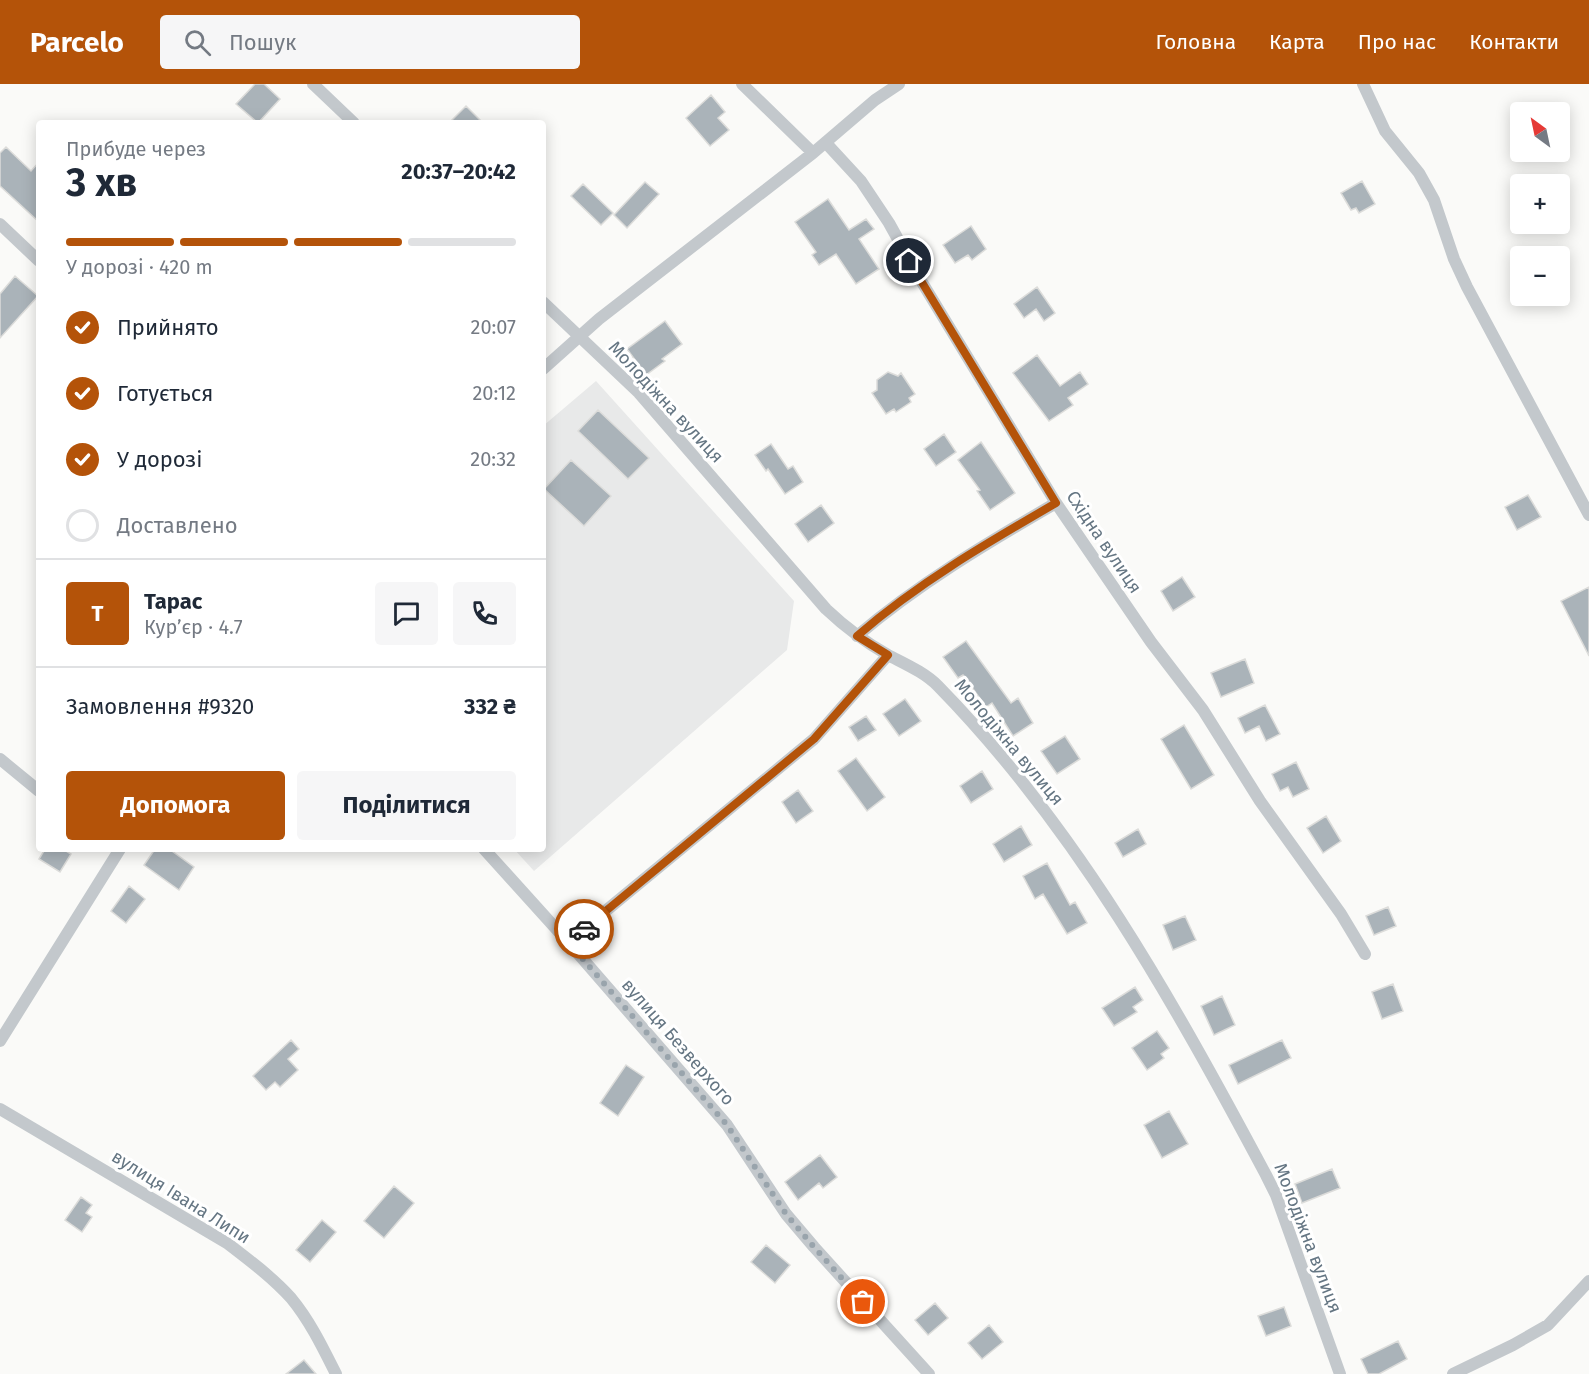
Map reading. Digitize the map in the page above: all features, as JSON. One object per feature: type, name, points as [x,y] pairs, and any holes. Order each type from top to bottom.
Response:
[{"type":"street","points":[[314,84],[351,120]]},
{"type":"street","points":[[742,84],[813,153]]},
{"type":"street","points":[[546,366],[578,336],[899,84]]},
{"type":"street","points":[[1363,84],[1385,131],[1419,173],[1434,200],[1454,259],[1467,287],[1589,515]]},
{"type":"street","name":"Східна вулиця","points":[[826,142],[861,181],[889,224],[1056,503],[1151,642],[1203,710],[1260,801],[1341,914],[1365,954]]},
{"type":"street","points":[[0,224],[36,258]]},
{"type":"street","name":"Молодіжна вулиця","points":[[546,305],[639,393],[826,609],[857,636],[913,668],[937,685],[1023,781],[1132,937],[1195,1042],[1266,1174],[1276,1195],[1340,1374]]},
{"type":"street","points":[[857,636],[908,595],[994,539],[1056,503]]},
{"type":"street","points":[[568,942],[814,739],[888,655]]},
{"type":"street","points":[[0,759],[36,789]]},
{"type":"street","points":[[0,1041],[114,852]]},
{"type":"street","name":"вулиця Безверхого","points":[[487,852],[727,1125],[786,1214],[929,1374]]},
{"type":"street","name":"вулиця Івана Липи","points":[[0,1109],[235,1249],[275,1282],[291,1299],[316,1335],[336,1374]]},
{"type":"street","points":[[1454,1374],[1548,1325],[1589,1281]]},
{"type":"shaded area","points":[[596,381],[794,601],[787,650],[534,871],[517,852],[546,852],[546,423]]},
{"type":"building","points":[[255,84],[264,84],[280,99],[261,120],[255,120],[236,104]]},
{"type":"building","points":[[711,95],[725,112],[718,118],[729,130],[710,146],[686,118]]},
{"type":"building","points":[[466,106],[480,120],[452,120]]},
{"type":"building","points":[[6,147],[31,171],[36,165],[36,219],[0,186],[0,153]]},
{"type":"building","points":[[1362,181],[1375,204],[1359,213],[1356,208],[1351,210],[1341,193]]},
{"type":"building","points":[[645,182],[659,194],[627,228],[614,215]]},
{"type":"building","points":[[583,184],[613,213],[601,225],[571,196]]},
{"type":"building","points":[[828,199],[849,230],[866,219],[874,229],[859,239],[879,269],[856,284],[836,254],[819,265],[812,255],[816,252],[795,222]]},
{"type":"building","points":[[971,226],[986,249],[972,260],[968,255],[955,263],[943,245]]},
{"type":"building","points":[[15,276],[36,294],[36,298],[0,338],[0,294]]},
{"type":"building","points":[[1037,287],[1055,313],[1044,321],[1036,309],[1024,318],[1014,304]]},
{"type":"building","points":[[665,321],[682,344],[646,375],[627,349]]},
{"type":"building","points":[[1037,355],[1060,386],[1080,372],[1088,384],[1068,398],[1073,405],[1049,421],[1013,373]]},
{"type":"building","points":[[888,372],[898,376],[901,373],[915,394],[909,398],[911,402],[896,412],[894,409],[886,414],[872,393],[877,390],[877,380]]},
{"type":"building","points":[[598,410],[649,458],[628,479],[578,431]]},
{"type":"building","points":[[944,434],[956,452],[936,466],[924,449]]},
{"type":"building","points":[[981,442],[1015,493],[990,510],[977,491],[980,490],[958,460]]},
{"type":"building","points":[[771,444],[788,469],[793,466],[803,482],[785,494],[755,455]]},
{"type":"building","points":[[571,460],[611,496],[584,526],[546,491],[546,487]]},
{"type":"building","points":[[1528,495],[1541,517],[1517,530],[1505,507]]},
{"type":"building","points":[[821,505],[834,523],[808,542],[795,524]]},
{"type":"building","points":[[1182,577],[1195,597],[1173,611],[1161,591]]},
{"type":"building","points":[[1589,587],[1589,656],[1561,601]]},
{"type":"building","points":[[966,641],[1011,703],[1018,698],[1033,723],[1013,736],[992,703],[986,707],[963,675],[958,678],[943,657]]},
{"type":"building","points":[[1245,659],[1254,683],[1221,697],[1211,673]]},
{"type":"building","points":[[905,699],[921,721],[899,736],[883,714]]},
{"type":"building","points":[[1265,705],[1280,734],[1266,741],[1259,726],[1245,733],[1238,718]]},
{"type":"building","points":[[866,716],[876,730],[858,741],[849,727]]},
{"type":"building","points":[[1184,725],[1214,775],[1191,789],[1161,739]]},
{"type":"building","points":[[1065,736],[1080,759],[1057,774],[1041,751]]},
{"type":"building","points":[[856,758],[885,797],[867,811],[838,771]]},
{"type":"building","points":[[1296,762],[1309,789],[1293,797],[1288,787],[1280,791],[1272,774]]},
{"type":"building","points":[[982,771],[993,789],[971,803],[960,786]]},
{"type":"building","points":[[798,790],[813,811],[796,823],[782,802]]},
{"type":"building","points":[[1326,816],[1341,841],[1323,853],[1307,828]]},
{"type":"building","points":[[1021,826],[1032,845],[1004,862],[993,844]]},
{"type":"building","points":[[1138,829],[1146,844],[1123,857],[1115,843]]},
{"type":"building","points":[[43,852],[71,854],[60,872],[39,859]]},
{"type":"building","points":[[153,852],[173,852],[194,867],[179,890],[144,865]]},
{"type":"building","points":[[1047,863],[1070,905],[1075,902],[1087,923],[1067,934],[1043,894],[1035,899],[1023,876]]},
{"type":"building","points":[[129,886],[145,899],[126,923],[111,911]]},
{"type":"building","points":[[1388,907],[1396,926],[1374,935],[1366,916]]},
{"type":"building","points":[[1185,916],[1196,940],[1173,950],[1163,925]]},
{"type":"building","points":[[1393,984],[1403,1011],[1382,1019],[1372,992]]},
{"type":"building","points":[[1135,987],[1143,1000],[1133,1007],[1137,1012],[1114,1026],[1102,1008]]},
{"type":"building","points":[[1222,996],[1235,1025],[1214,1035],[1201,1006]]},
{"type":"building","points":[[1157,1031],[1169,1048],[1161,1054],[1164,1058],[1147,1070],[1132,1048]]},
{"type":"building","points":[[291,1040],[299,1049],[288,1059],[298,1070],[280,1087],[275,1082],[266,1090],[253,1076]]},
{"type":"building","points":[[1282,1040],[1291,1058],[1238,1084],[1229,1065]]},
{"type":"building","points":[[626,1065],[644,1077],[618,1116],[600,1103]]},
{"type":"building","points":[[1169,1111],[1188,1144],[1162,1158],[1144,1125]]},
{"type":"building","points":[[820,1155],[837,1177],[823,1188],[819,1183],[798,1200],[785,1182]]},
{"type":"building","points":[[1332,1169],[1340,1188],[1302,1203],[1295,1184]]},
{"type":"building","points":[[394,1186],[414,1203],[384,1238],[364,1221]]},
{"type":"building","points":[[81,1197],[92,1205],[86,1213],[92,1217],[82,1232],[65,1220]]},
{"type":"building","points":[[322,1220],[336,1232],[310,1262],[296,1250]]},
{"type":"building","points":[[766,1245],[790,1265],[775,1283],[751,1262]]},
{"type":"building","points":[[935,1303],[948,1318],[928,1335],[915,1320]]},
{"type":"building","points":[[1284,1307],[1291,1326],[1266,1336],[1258,1316]]},
{"type":"building","points":[[989,1325],[1003,1342],[982,1359],[968,1343]]},
{"type":"building","points":[[1398,1341],[1407,1359],[1379,1374],[1368,1374],[1361,1359]]},
{"type":"building","points":[[304,1360],[316,1374],[286,1374]]},
{"type":"way so far","points":[[584,929],[568,942],[727,1125],[786,1214],[863,1302]]},
{"type":"route","points":[[584,929],[814,739],[888,655],[857,636],[908,595],[994,539],[1056,503],[909,261]]}]
